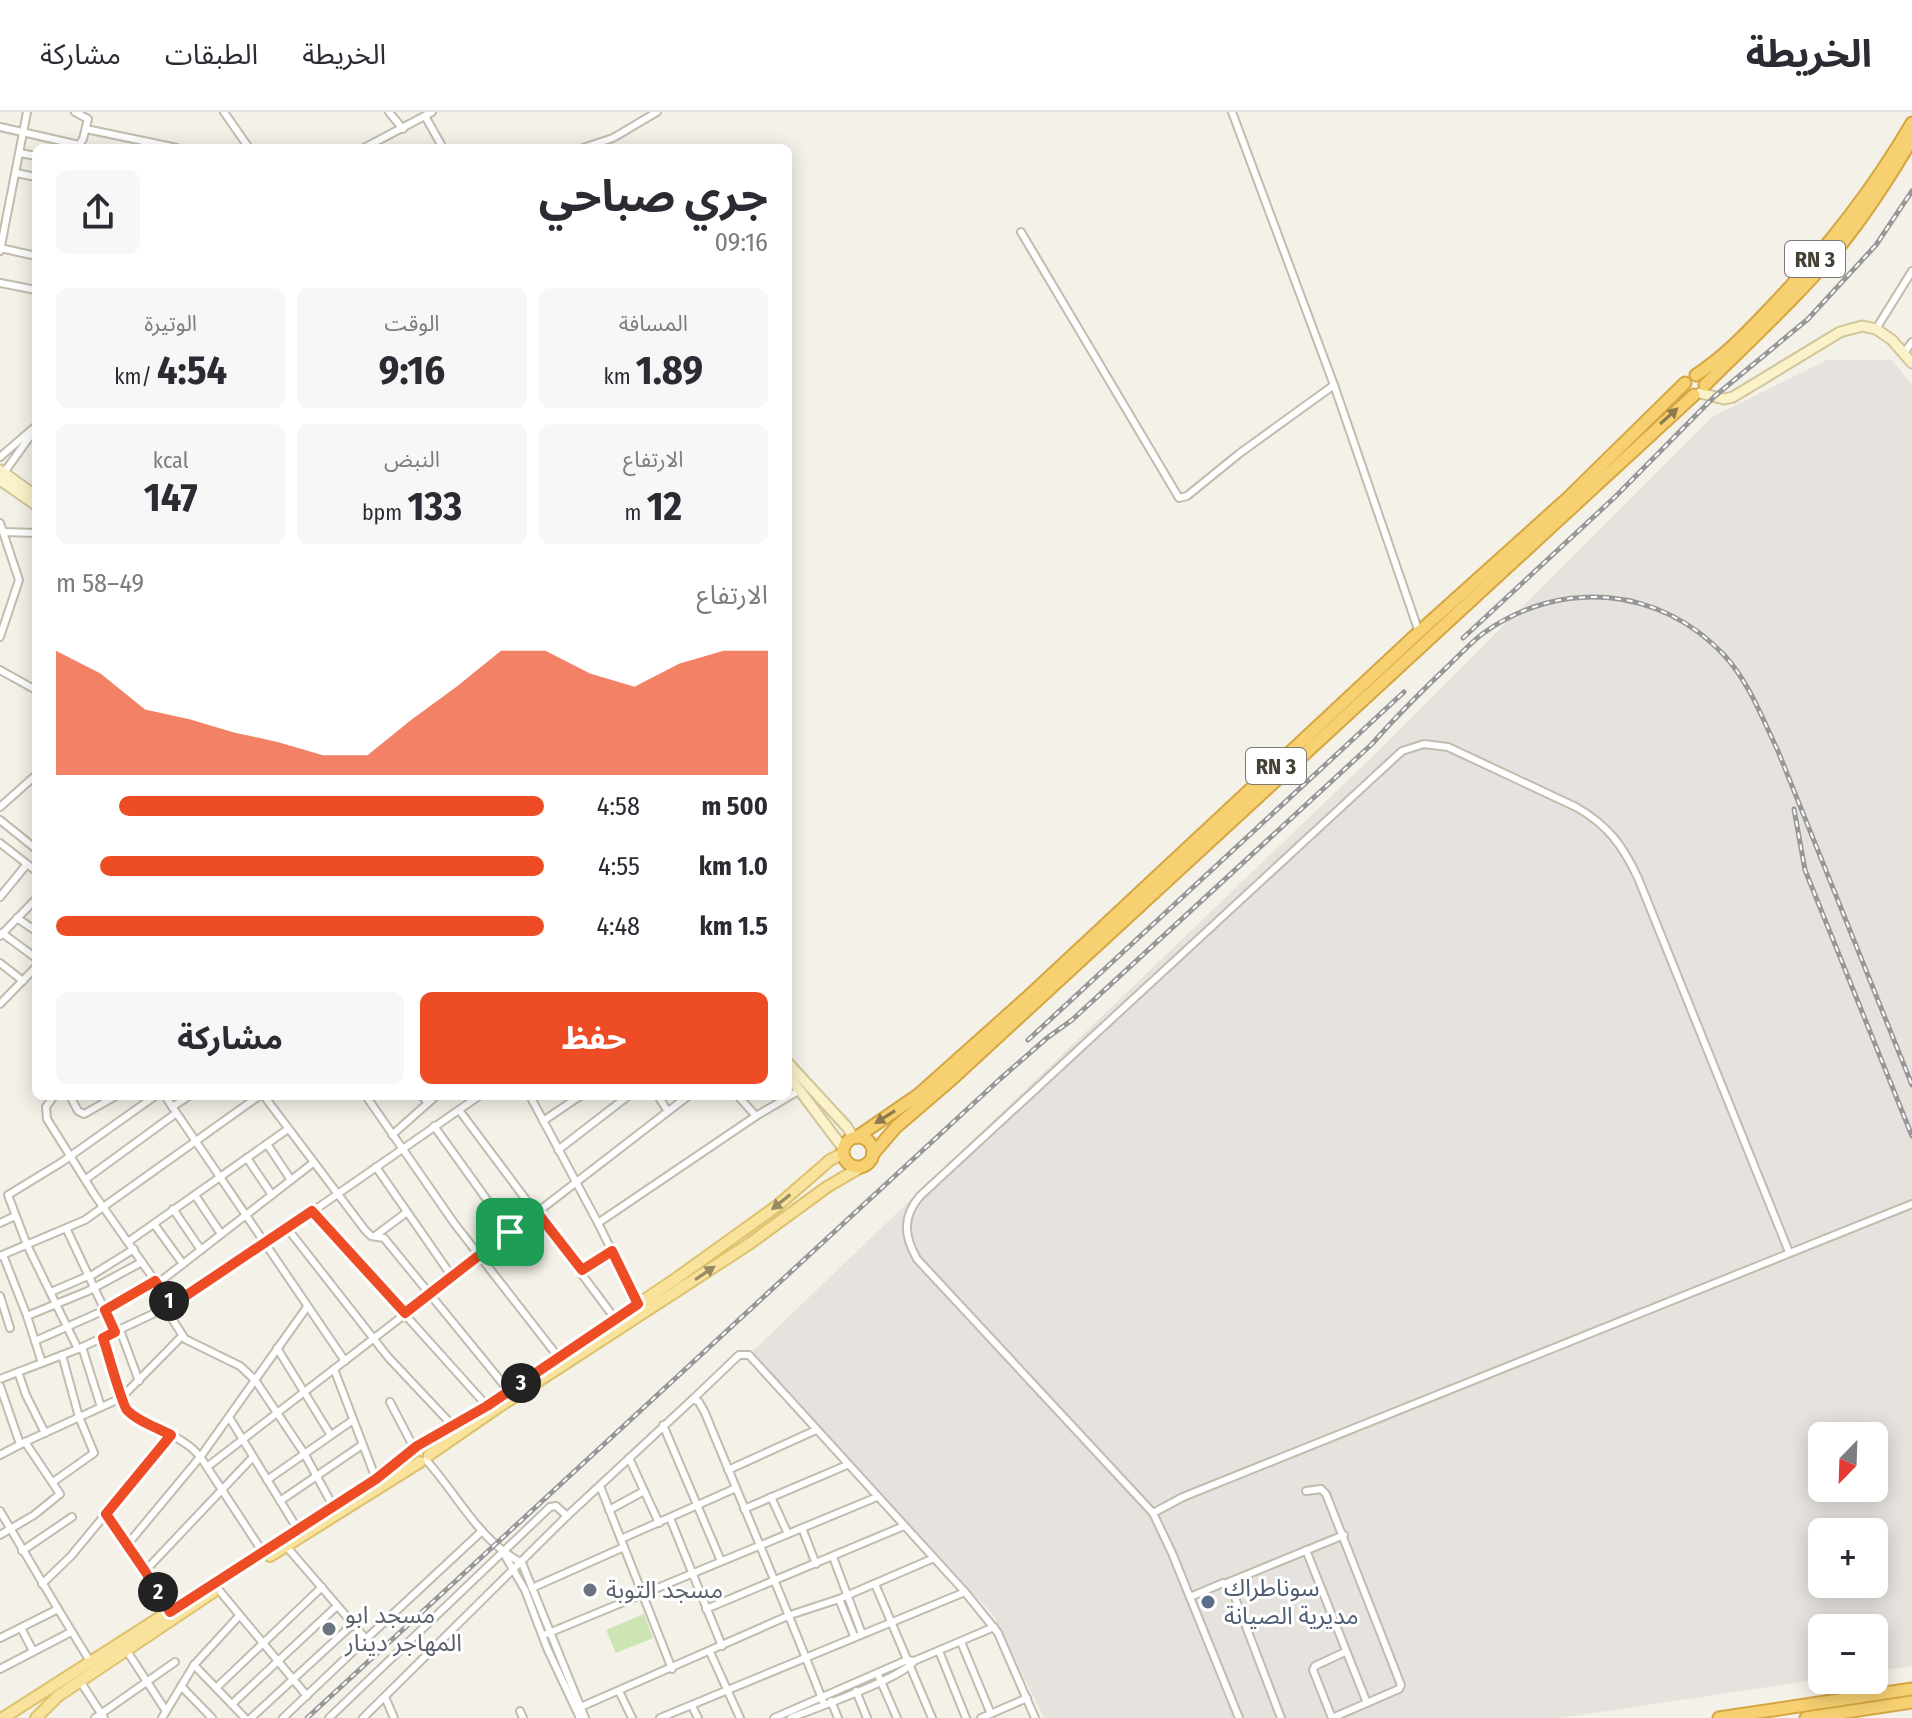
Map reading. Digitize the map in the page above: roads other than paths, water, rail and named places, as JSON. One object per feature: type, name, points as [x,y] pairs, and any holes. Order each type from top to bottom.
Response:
[{"type":"highway","name":"RN 3","points":[[1696,375],[1752,327],[1838,234],[1912,123]]},
{"type":"highway","name":"RN 3","points":[[873,1154],[896,1127],[1700,391],[1789,303],[1835,251],[1912,139]]},
{"type":"highway","points":[[1696,375],[1703,379],[1700,391],[1686,390],[1685,383],[1690,376],[1696,375]]},
{"type":"highway","name":"RN 3","points":[[855,1137],[918,1095],[950,1068],[1419,632],[1568,498],[1685,383]]},
{"type":"highway","points":[[855,1137],[869,1142],[873,1154],[868,1164],[861,1167],[847,1163],[843,1151],[855,1137]]},
{"type":"highway","points":[[1719,1718],[1912,1689]]},
{"type":"highway","points":[[1815,1717],[1912,1702]]},
{"type":"main road","points":[[1700,391],[1724,399],[1733,397],[1840,332],[1862,326],[1876,329],[1912,363]]},
{"type":"main road","points":[[1,475],[32,494]]},
{"type":"main road","points":[[1,475],[32,502]]},
{"type":"main road","points":[[792,1067],[855,1137]]},
{"type":"main road","points":[[3,1718],[333,1506],[421,1454],[453,1426],[616,1320],[777,1206],[843,1151],[792,1080]]},
{"type":"main road","points":[[36,1718],[47,1705],[80,1681],[421,1454],[749,1244],[827,1187],[861,1167]]},
{"type":"street","points":[[27,112],[3,221],[0,249],[32,255]]},
{"type":"street","points":[[75,112],[87,117],[80,144]]},
{"type":"street","points":[[224,112],[246,144]]},
{"type":"street","points":[[389,112],[403,129]]},
{"type":"street","points":[[595,144],[613,138],[657,112]]},
{"type":"street","points":[[1232,112],[1334,385],[1419,632]]},
{"type":"street","points":[[372,144],[428,114],[441,144]]},
{"type":"street","points":[[0,127],[74,144]]},
{"type":"street","points":[[86,129],[158,144]]},
{"type":"street","points":[[20,153],[32,155]]},
{"type":"street","points":[[16,173],[32,176]]},
{"type":"street","points":[[1021,232],[1179,498],[1187,496],[1334,385]]},
{"type":"street","points":[[1876,329],[1911,276]]},
{"type":"street","points":[[0,283],[32,289]]},
{"type":"street","points":[[1904,353],[1912,342]]},
{"type":"street","points":[[0,457],[32,430]]},
{"type":"street","points":[[1,475],[32,432]]},
{"type":"street","points":[[0,637],[19,580],[2,526],[32,532]]},
{"type":"street","points":[[0,670],[32,688]]},
{"type":"street","points":[[1239,1718],[1163,1530],[1153,1513],[917,1259],[907,1239],[907,1220],[920,1196],[1402,751],[1414,745],[1448,747],[1529,783],[1593,817],[1619,842],[1638,878],[1789,1252]]},
{"type":"street","points":[[0,807],[32,779]]},
{"type":"street","points":[[27,784],[32,788]]},
{"type":"street","points":[[0,820],[32,846]]},
{"type":"street","points":[[0,843],[32,868]]},
{"type":"street","points":[[0,897],[27,864]]},
{"type":"street","points":[[32,903],[1,934],[32,955]]},
{"type":"street","points":[[17,918],[32,928]]},
{"type":"street","points":[[0,963],[23,981]]},
{"type":"street","points":[[1,1003],[32,971]]},
{"type":"street","points":[[792,1095],[800,1090]]},
{"type":"street","points":[[50,1100],[45,1115],[156,1282],[182,1336],[240,1366],[255,1380],[304,1453],[333,1506]]},
{"type":"street","points":[[72,1100],[78,1111],[84,1114],[109,1100]]},
{"type":"street","points":[[101,1407],[80,1348],[27,1245],[8,1195],[72,1155],[149,1100]]},
{"type":"street","points":[[168,1100],[345,1361]]},
{"type":"street","points":[[86,1179],[185,1100]]},
{"type":"street","points":[[42,1363],[27,1316],[2,1256],[67,1230],[256,1100]]},
{"type":"street","points":[[265,1100],[367,1234],[384,1238],[509,1391]]},
{"type":"street","points":[[369,1100],[479,1256],[559,1358]]},
{"type":"street","points":[[392,1135],[431,1100]]},
{"type":"street","points":[[0,1379],[80,1348],[168,1307],[402,1150],[459,1110],[466,1100]]},
{"type":"street","points":[[532,1100],[638,1304]]},
{"type":"street","points":[[543,1121],[574,1100]]},
{"type":"street","points":[[558,1150],[623,1100]]},
{"type":"street","points":[[661,1100],[667,1110]]},
{"type":"street","points":[[207,1467],[682,1100]]},
{"type":"street","points":[[742,1100],[756,1116]]},
{"type":"street","points":[[598,1223],[783,1100]]},
{"type":"street","points":[[459,1110],[582,1270],[616,1320]]},
{"type":"street","points":[[434,1126],[510,1232]]},
{"type":"street","points":[[128,1242],[288,1129]]},
{"type":"street","points":[[267,1144],[291,1180]]},
{"type":"street","points":[[247,1158],[272,1195]]},
{"type":"street","points":[[35,1341],[105,1310],[156,1282],[313,1163]]},
{"type":"street","points":[[376,1167],[453,1278]]},
{"type":"street","points":[[195,1195],[221,1234]]},
{"type":"street","points":[[1153,1513],[1183,1497],[1912,1204]]},
{"type":"street","points":[[173,1209],[201,1250]]},
{"type":"street","points":[[312,1211],[487,1406]]},
{"type":"street","points":[[375,1236],[407,1212]]},
{"type":"street","points":[[0,1223],[15,1216]]},
{"type":"street","points":[[154,1224],[183,1264]]},
{"type":"street","points":[[287,1228],[374,1339],[453,1426]]},
{"type":"street","points":[[67,1230],[139,1381]]},
{"type":"street","points":[[51,1292],[88,1276],[134,1249]]},
{"type":"street","points":[[582,1270],[612,1251]]},
{"type":"street","points":[[27,1316],[94,1288],[142,1262]]},
{"type":"street","points":[[0,1296],[10,1328]]},
{"type":"street","points":[[127,1545],[201,1456],[307,1307]]},
{"type":"street","points":[[1,1451],[121,1398],[182,1336]]},
{"type":"street","points":[[103,1338],[127,1410],[189,1444],[201,1456],[263,1552]]},
{"type":"street","points":[[277,1348],[330,1434]]},
{"type":"street","points":[[363,1718],[567,1516],[729,1363],[746,1354],[994,1627],[1035,1718]]},
{"type":"street","points":[[53,1482],[94,1453],[79,1417],[62,1355]]},
{"type":"street","points":[[334,1369],[376,1479]]},
{"type":"street","points":[[18,1372],[45,1433]]},
{"type":"street","points":[[0,1386],[22,1443],[60,1492],[59,1496],[0,1535]]},
{"type":"street","points":[[693,1399],[699,1402],[705,1413],[825,1701],[838,1718]]},
{"type":"street","points":[[390,1402],[421,1454],[482,1531],[503,1552],[522,1563],[547,1633],[547,1648],[583,1718]]},
{"type":"street","points":[[229,1417],[298,1530]]},
{"type":"street","points":[[267,1480],[353,1420]]},
{"type":"street","points":[[663,1425],[721,1561]]},
{"type":"street","points":[[728,1470],[816,1430]]},
{"type":"street","points":[[42,1584],[71,1556],[171,1435]]},
{"type":"street","points":[[280,1501],[362,1445]]},
{"type":"street","points":[[145,1571],[253,1457]]},
{"type":"street","points":[[629,1458],[659,1523]]},
{"type":"street","points":[[744,1509],[847,1465]]},
{"type":"street","points":[[600,1486],[672,1669]]},
{"type":"street","points":[[525,1590],[736,1488]]},
{"type":"street","points":[[1306,1491],[1321,1489],[1326,1494],[1401,1685],[1399,1689],[1332,1718],[1313,1670],[1315,1666],[1345,1652]]},
{"type":"street","points":[[609,1510],[644,1491]]},
{"type":"street","points":[[771,1497],[788,1534]]},
{"type":"street","points":[[547,1633],[877,1497]]},
{"type":"street","points":[[329,1718],[550,1507],[556,1506],[567,1516]]},
{"type":"street","points":[[0,1511],[91,1663]]},
{"type":"street","points":[[106,1514],[170,1612]]},
{"type":"street","points":[[22,1551],[72,1517]]},
{"type":"street","points":[[670,1518],[722,1646]]},
{"type":"street","points":[[706,1609],[904,1526]]},
{"type":"street","points":[[802,1528],[816,1564]]},
{"type":"street","points":[[283,1718],[482,1531]]},
{"type":"street","points":[[1228,1584],[1230,1580],[1344,1535]]},
{"type":"street","points":[[286,1546],[366,1639]]},
{"type":"street","points":[[1306,1550],[1367,1703]]},
{"type":"street","points":[[503,1552],[547,1633]]},
{"type":"street","points":[[833,1557],[858,1635]]},
{"type":"street","points":[[578,1708],[790,1615],[847,1596],[934,1558]]},
{"type":"street","points":[[1190,1597],[1223,1583],[1228,1584]]},
{"type":"street","points":[[875,1584],[932,1718]]},
{"type":"street","points":[[1228,1584],[1281,1718]]},
{"type":"street","points":[[216,1688],[322,1587]]},
{"type":"street","points":[[218,1589],[307,1696]]},
{"type":"street","points":[[660,1718],[965,1592]]},
{"type":"street","points":[[839,1599],[858,1635]]},
{"type":"street","points":[[232,1704],[337,1606]]},
{"type":"street","points":[[0,1638],[58,1609]]},
{"type":"street","points":[[163,1716],[194,1665],[239,1616]]},
{"type":"street","points":[[251,1718],[353,1624]]},
{"type":"street","points":[[791,1718],[810,1714],[825,1701],[994,1627]]},
{"type":"street","points":[[21,1628],[33,1651]]},
{"type":"street","points":[[0,1669],[71,1632]]},
{"type":"street","points":[[961,1642],[991,1714]]},
{"type":"street","points":[[127,1651],[163,1716]]},
{"type":"street","points":[[939,1651],[966,1718]]},
{"type":"street","points":[[710,1652],[740,1718]]},
{"type":"street","points":[[80,1681],[100,1717],[175,1662]]},
{"type":"street","points":[[194,1665],[242,1717]]},
{"type":"street","points":[[774,1718],[856,1691],[879,1677]]},
{"type":"street","points":[[879,1677],[897,1718]]},
{"type":"street","points":[[181,1686],[212,1718]]},
{"type":"street","points":[[619,1691],[632,1718]]},
{"type":"street","points":[[856,1691],[867,1718]]},
{"type":"street","points":[[385,1697],[394,1718]]},
{"type":"street","points":[[981,1718],[1027,1698]]},
{"type":"street","points":[[692,1706],[698,1718]]},
{"type":"street","points":[[195,1718],[204,1709]]},
{"type":"street","points":[[0,1712],[3,1718]]},
{"type":"railway","points":[[1463,638],[1615,497],[1715,396],[1808,319],[1876,245],[1912,191]]},
{"type":"railway","points":[[307,1718],[1000,1079],[1072,1020],[1372,744],[1471,643],[1515,615],[1546,603],[1578,598],[1609,598],[1641,604],[1670,615],[1699,632],[1724,655],[1748,689],[1778,751],[1912,1085]]},
{"type":"railway","points":[[1028,1040],[1404,692]]},
{"type":"railway","points":[[1794,809],[1805,870],[1912,1136]]},
{"type":"place","name":"مسجد التوبة","points":[[590,1590]]},
{"type":"place","name":"سوناطراك مديرية الصيانة","points":[[1208,1602]]},
{"type":"place","name":"مسجد ابو المهاجر دينار","points":[[329,1629]]}]
